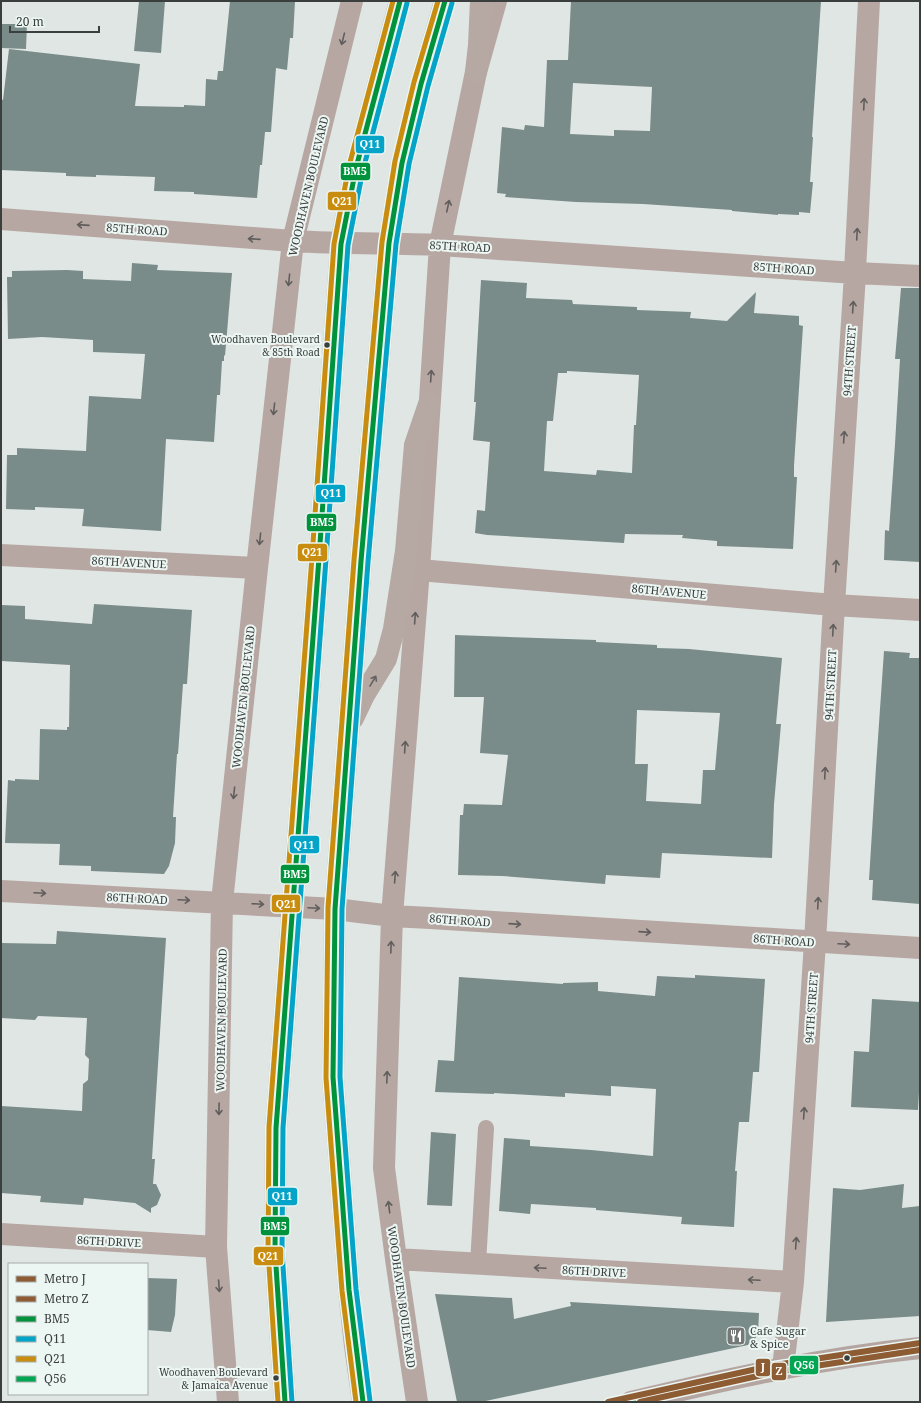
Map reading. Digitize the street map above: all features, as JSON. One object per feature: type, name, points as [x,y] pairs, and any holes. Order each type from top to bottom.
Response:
[{"type":"main road","points":[[285,1402],[275,1251],[276,1128],[342,244],[356,168],[400,1]]},
{"type":"main road","points":[[363,1402],[349,1290],[333,1077],[335,909],[361,561],[389,243],[402,163],[420,84],[445,1]]},
{"type":"main road","points":[[476,72],[479,45],[480,1]]},
{"type":"main road","points":[[348,728],[364,695],[386,659],[394,629],[406,550],[415,445],[429,404]]},
{"type":"main road","points":[[631,1402],[662,1398],[783,1368],[876,1353],[920,1348]]},
{"type":"street","name":"WOODHAVEN BOULEVARD","points":[[228,1402],[216,1247],[222,902],[293,242],[352,1]]},
{"type":"street","name":"WOODHAVEN BOULEVARD","points":[[417,1402],[384,1168],[392,916],[419,570],[440,245],[476,72],[496,1]]},
{"type":"street","name":"94TH STREET","points":[[783,1368],[793,1282],[815,942],[870,1]]},
{"type":"street","name":"85TH ROAD","points":[[1,219],[293,242],[440,245],[920,276]]},
{"type":"street","name":"86TH AVENUE","points":[[1,555],[257,568]]},
{"type":"street","name":"86TH AVENUE","points":[[419,570],[834,605],[920,610]]},
{"type":"street","name":"86TH ROAD","points":[[1,891],[293,906],[335,909],[392,916],[920,948]]},
{"type":"street","name":"86TH DRIVE","points":[[1,1234],[216,1247]]},
{"type":"street","name":"86TH DRIVE","points":[[396,1259],[793,1282]]},
{"type":"lane","points":[[478,1264],[486,1128]]},
{"type":"building","points":[[139,1],[165,1],[161,53],[134,51]]},
{"type":"building","points":[[230,1],[295,1],[293,38],[290,38],[287,70],[276,68],[271,132],[265,132],[257,198],[194,194],[194,192],[154,191],[155,177],[96,175],[96,177],[66,176],[66,173],[1,170],[1,99],[3,100],[9,49],[140,64],[135,106],[205,106],[206,79],[217,80],[218,71],[223,71]]},
{"type":"building","points":[[571,1],[821,1],[812,137],[810,182],[813,182],[810,213],[799,212],[799,215],[778,215],[732,210],[643,204],[576,202],[505,197],[506,194],[497,193],[502,127],[524,130],[525,125],[544,127],[547,60],[568,60]],"holes":[[[573,83],[652,87],[650,131],[614,130],[614,136],[570,134]]]},
{"type":"building","points":[[2,24],[27,24],[26,49],[1,48]]},
{"type":"building","points":[[132,263],[158,265],[157,270],[232,273],[225,356],[224,355],[224,361],[222,361],[220,395],[217,395],[214,442],[166,439],[161,531],[82,526],[84,509],[35,507],[35,510],[6,509],[7,455],[17,455],[17,448],[86,451],[89,396],[141,399],[145,354],[93,352],[93,340],[42,337],[8,339],[7,277],[12,277],[12,271],[67,270],[83,271],[83,279],[131,281]]},
{"type":"building","points":[[481,280],[527,283],[526,298],[572,300],[573,304],[637,307],[637,310],[691,312],[690,318],[727,321],[756,292],[754,313],[799,316],[799,325],[803,326],[794,466],[794,477],[797,477],[793,549],[717,546],[717,541],[682,538],[683,535],[625,534],[624,543],[475,533],[477,510],[485,511],[490,442],[473,440],[476,402],[474,402]],"holes":[[[567,371],[639,375],[636,425],[634,425],[632,473],[597,470],[596,475],[544,471],[547,421],[553,421],[558,373],[567,373]]]},
{"type":"building","points":[[901,288],[920,288],[920,562],[884,560],[885,530],[889,531],[895,444],[900,359],[895,359]]},
{"type":"building","points":[[94,604],[192,610],[187,684],[183,684],[177,754],[173,817],[176,817],[175,843],[169,866],[164,874],[91,871],[91,866],[59,865],[60,844],[5,843],[8,780],[39,780],[40,729],[67,730],[67,727],[69,727],[70,665],[1,661],[1,605],[25,606],[25,619],[92,624]]},
{"type":"building","points":[[455,635],[596,640],[596,642],[657,645],[657,648],[689,649],[782,658],[776,724],[781,724],[774,804],[772,858],[662,853],[660,878],[606,875],[605,884],[502,876],[458,875],[460,815],[463,815],[464,804],[502,805],[508,755],[480,753],[484,697],[454,697]],"holes":[[[637,710],[720,713],[715,770],[703,770],[701,804],[646,801],[648,764],[635,764]]]},
{"type":"building","points":[[884,651],[910,653],[909,658],[920,658],[920,904],[872,900],[873,880],[869,880]]},
{"type":"building","points":[[57,931],[166,938],[152,1159],[155,1159],[153,1184],[156,1184],[161,1195],[157,1205],[151,1208],[151,1213],[135,1203],[84,1198],[83,1205],[40,1202],[41,1196],[1,1193],[1,1106],[82,1111],[83,1084],[88,1080],[89,1059],[85,1055],[87,1018],[38,1016],[35,1020],[1,1018],[1,943],[56,944]]},
{"type":"building","points":[[695,975],[765,979],[759,1072],[753,1072],[749,1122],[739,1122],[735,1171],[737,1171],[734,1227],[681,1224],[682,1217],[596,1210],[596,1208],[531,1204],[530,1214],[499,1211],[504,1138],[530,1140],[530,1146],[653,1156],[656,1089],[611,1086],[611,1096],[565,1093],[565,1097],[494,1093],[435,1092],[438,1060],[454,1061],[459,977],[563,984],[598,982],[598,991],[655,996],[657,976],[695,978]]},
{"type":"building","points":[[872,999],[920,1002],[920,1074],[918,1110],[851,1107],[854,1051],[869,1052]]},
{"type":"building","points":[[431,1132],[456,1134],[452,1206],[427,1205]]},
{"type":"building","points":[[904,1184],[902,1208],[920,1206],[920,1316],[826,1322],[833,1188],[860,1190]]},
{"type":"building","points":[[148,1278],[177,1279],[175,1315],[171,1332],[148,1330]]},
{"type":"building","points":[[435,1294],[512,1298],[514,1319],[571,1306],[570,1302],[759,1313],[758,1333],[754,1341],[748,1345],[481,1402],[457,1402]]},
{"type":"metro line","name":"J","points":[[608,1402],[775,1365],[920,1343]]},
{"type":"metro line","name":"Z","points":[[640,1402],[776,1372],[920,1350]]},
{"type":"transit line","name":"Q21","points":[[278,1402],[268,1251],[269,1127],[334,244],[349,166],[393,1]]},
{"type":"transit line","name":"BM5","points":[[285,1402],[275,1251],[276,1128],[341,244],[356,168],[400,1]]},
{"type":"transit line","name":"Q21","points":[[356,1402],[342,1291],[326,1078],[328,908],[354,560],[382,242],[395,161],[414,82],[438,1]]},
{"type":"transit line","name":"BM5","points":[[363,1402],[349,1290],[333,1077],[335,909],[361,561],[389,243],[402,163],[421,84],[445,1]]},
{"type":"transit line","name":"Q11","points":[[292,1402],[282,1251],[283,1128],[348,245],[363,170],[407,3]]},
{"type":"transit line","name":"Q11","points":[[370,1401],[356,1289],[340,1077],[342,909],[368,562],[396,244],[409,164],[428,86],[452,3]]},
{"type":"transit line","name":"Q56","points":[[631,1402],[775,1370],[920,1348]]},
{"type":"place","name":"Woodhaven Boulevard & 85th Road","points":[[327,345]]},
{"type":"place","name":"Cafe Sugar & Spice","points":[[736,1336]]},
{"type":"place","name":"Woodhaven Boulevard & Jamaica Avenue","points":[[276,1378]]}]
